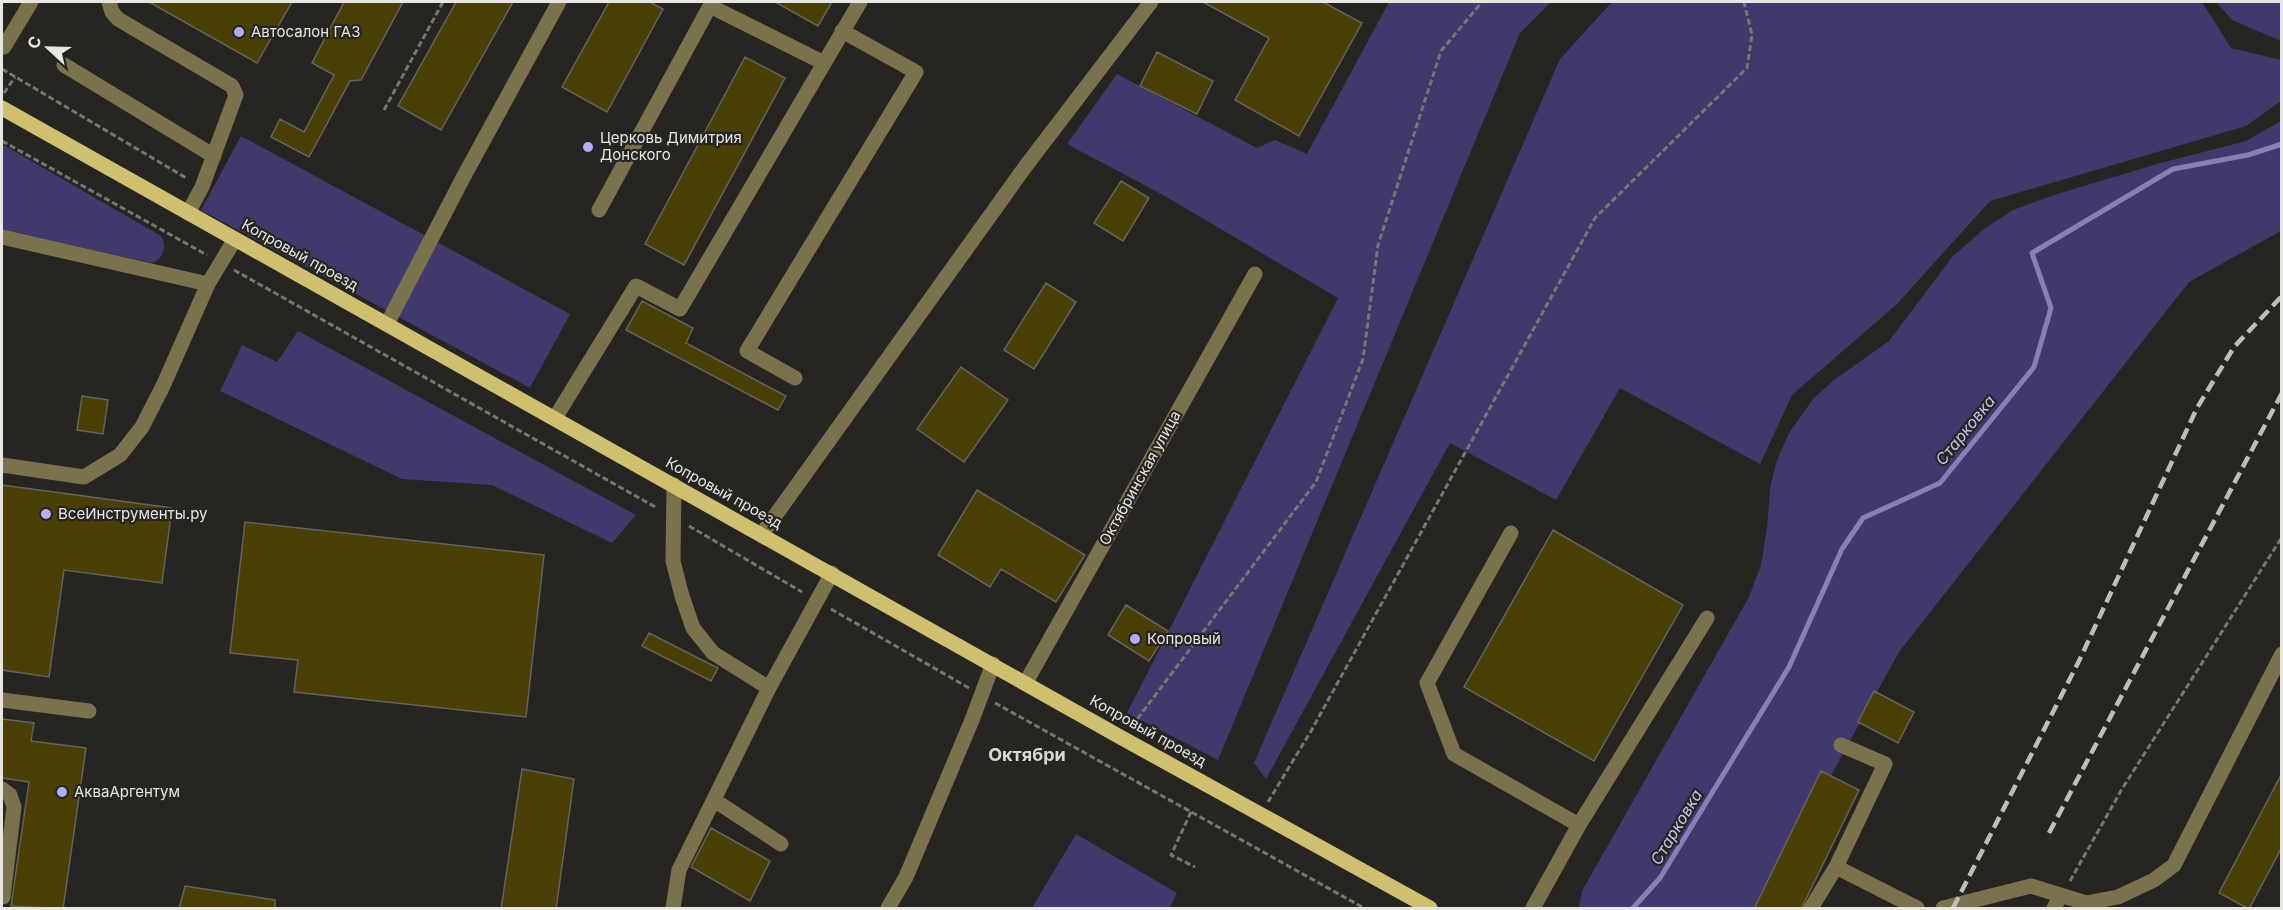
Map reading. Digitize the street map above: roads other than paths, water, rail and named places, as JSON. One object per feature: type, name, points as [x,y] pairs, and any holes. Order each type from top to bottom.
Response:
[{"type":"main road","name":"Копровый проезд","points":[[2,108],[1430,909]]},
{"type":"street","points":[[4,47],[31,2]]},
{"type":"street","points":[[110,2],[112,12],[118,19],[232,86],[236,95],[202,187],[188,213]]},
{"type":"street","points":[[387,324],[559,2]]},
{"type":"street","points":[[555,418],[636,286],[680,309],[860,2]]},
{"type":"street","points":[[762,534],[1025,167],[1151,2]]},
{"type":"street","points":[[599,210],[710,6],[824,63]]},
{"type":"street","points":[[795,378],[747,351],[916,72],[842,31]]},
{"type":"street","points":[[64,65],[214,156]]},
{"type":"street","points":[[2,237],[208,284]]},
{"type":"street","points":[[2,465],[84,477],[120,455],[142,427],[164,386],[208,284],[235,239]]},
{"type":"street","name":"Октябринская улица","points":[[1026,682],[1255,274]]},
{"type":"street","points":[[674,485],[673,561],[693,628],[713,653],[769,688]]},
{"type":"street","points":[[1511,533],[1427,683],[1454,754],[1579,825]]},
{"type":"street","points":[[673,909],[679,870],[769,688],[832,573]]},
{"type":"street","points":[[1533,909],[1579,825],[1707,618]]},
{"type":"street","points":[[1943,909],[2031,886],[2058,902],[2085,906],[2118,897],[2154,880],[2174,865],[2282,654]]},
{"type":"street","points":[[888,909],[910,867],[993,664]]},
{"type":"street","points":[[2,700],[89,711]]},
{"type":"street","points":[[1811,909],[1836,867],[1885,764],[1841,745]]},
{"type":"street","points":[[2,789],[10,795],[14,807],[3,897]]},
{"type":"street","points":[[714,800],[781,844]]},
{"type":"street","points":[[1836,867],[1912,907]]},
{"type":"waterway","name":"Старковка","points":[[1633,908],[1660,878],[1789,667],[1842,549],[1863,518],[1940,483],[2034,367],[2051,308],[2032,253],[2173,169],[2248,155],[2282,144]]},
{"type":"railway","points":[[1953,908],[2079,661],[2197,408],[2234,347],[2282,296]]},
{"type":"railway","points":[[2049,833],[2282,393]]},
{"type":"place","name":"Автосалон ГАЗ","points":[[239,32]]},
{"type":"place","name":"Церковь Димитрия Донского","points":[[588,147]]},
{"type":"place","name":"ВсеИнструменты.ру","points":[[46,514]]},
{"type":"place","name":"Копровый","points":[[1135,639]]},
{"type":"place","name":"АкваАргентум","points":[[62,792]]},
{"type":"district","name":"Октябри","points":[[1027,755]]}]
